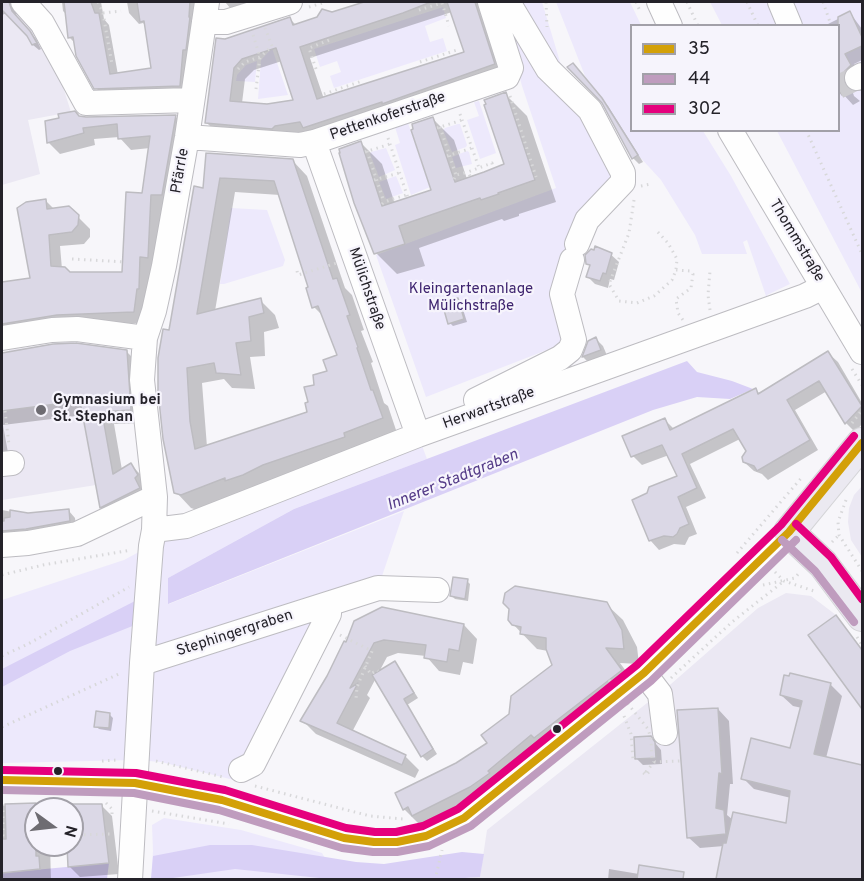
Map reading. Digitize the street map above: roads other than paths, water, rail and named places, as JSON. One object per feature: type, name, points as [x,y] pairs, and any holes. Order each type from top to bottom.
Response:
[{"type":"main road","points":[[862,443],[789,532],[823,564],[862,616]]},
{"type":"street","points":[[23,2],[42,23],[86,104],[192,100]]},
{"type":"street","points":[[205,12],[226,22],[290,2]]},
{"type":"street","name":"Pettenkoferstraße","points":[[187,137],[290,144],[314,142],[507,77],[511,68],[490,2]]},
{"type":"street","points":[[419,434],[435,420],[560,358],[570,350],[574,340],[562,294],[575,252],[587,220],[622,182],[622,173],[590,110],[548,69],[508,2]]},
{"type":"street","points":[[659,2],[669,24]]},
{"type":"street","points":[[780,2],[789,24]]},
{"type":"street","name":"Pfärrle","points":[[125,861],[122,809],[135,772],[154,497],[142,380],[145,338],[154,311],[164,266],[187,137],[205,12]]},
{"type":"street","name":"Thommstraße","points":[[731,132],[862,352]]},
{"type":"street","name":"Mülichstraße","points":[[314,142],[419,434]]},
{"type":"street","name":"Herwartstraße","points":[[152,538],[419,434],[805,296],[823,287]]},
{"type":"street","points":[[2,338],[52,330],[77,329],[145,338]]},
{"type":"street","points":[[2,545],[77,534],[154,497]]},
{"type":"street","points":[[2,780],[135,772],[344,838],[436,846],[464,818],[651,682],[789,532]]},
{"type":"street","name":"Stephingergraben","points":[[142,663],[326,615],[378,588],[438,590]]},
{"type":"street","points":[[239,777],[253,764],[326,615]]},
{"type":"street","points":[[651,682],[660,694],[665,733]]},
{"type":"water","name":"Innerer Stadtgraben","points":[[687,361],[697,372],[753,389],[730,399],[697,397],[653,410],[168,604],[168,578],[294,509]]},
{"type":"water","points":[[135,601],[135,625],[70,651],[2,687],[2,669]]},
{"type":"water","points":[[210,845],[252,845],[356,862],[384,864],[462,852],[484,854],[480,877],[435,880],[338,880],[235,869],[151,879],[153,856]]},
{"type":"water","points":[[109,863],[107,879],[2,879],[2,873]]},
{"type":"tunnel","points":[[840,86],[857,78]]},
{"type":"place","name":"Gymnasium bei St. Stephan","points":[[41,410]]},
{"type":"park label","name":"Kleingartenanlage Mülichstraße","points":[[471,298]]}]
